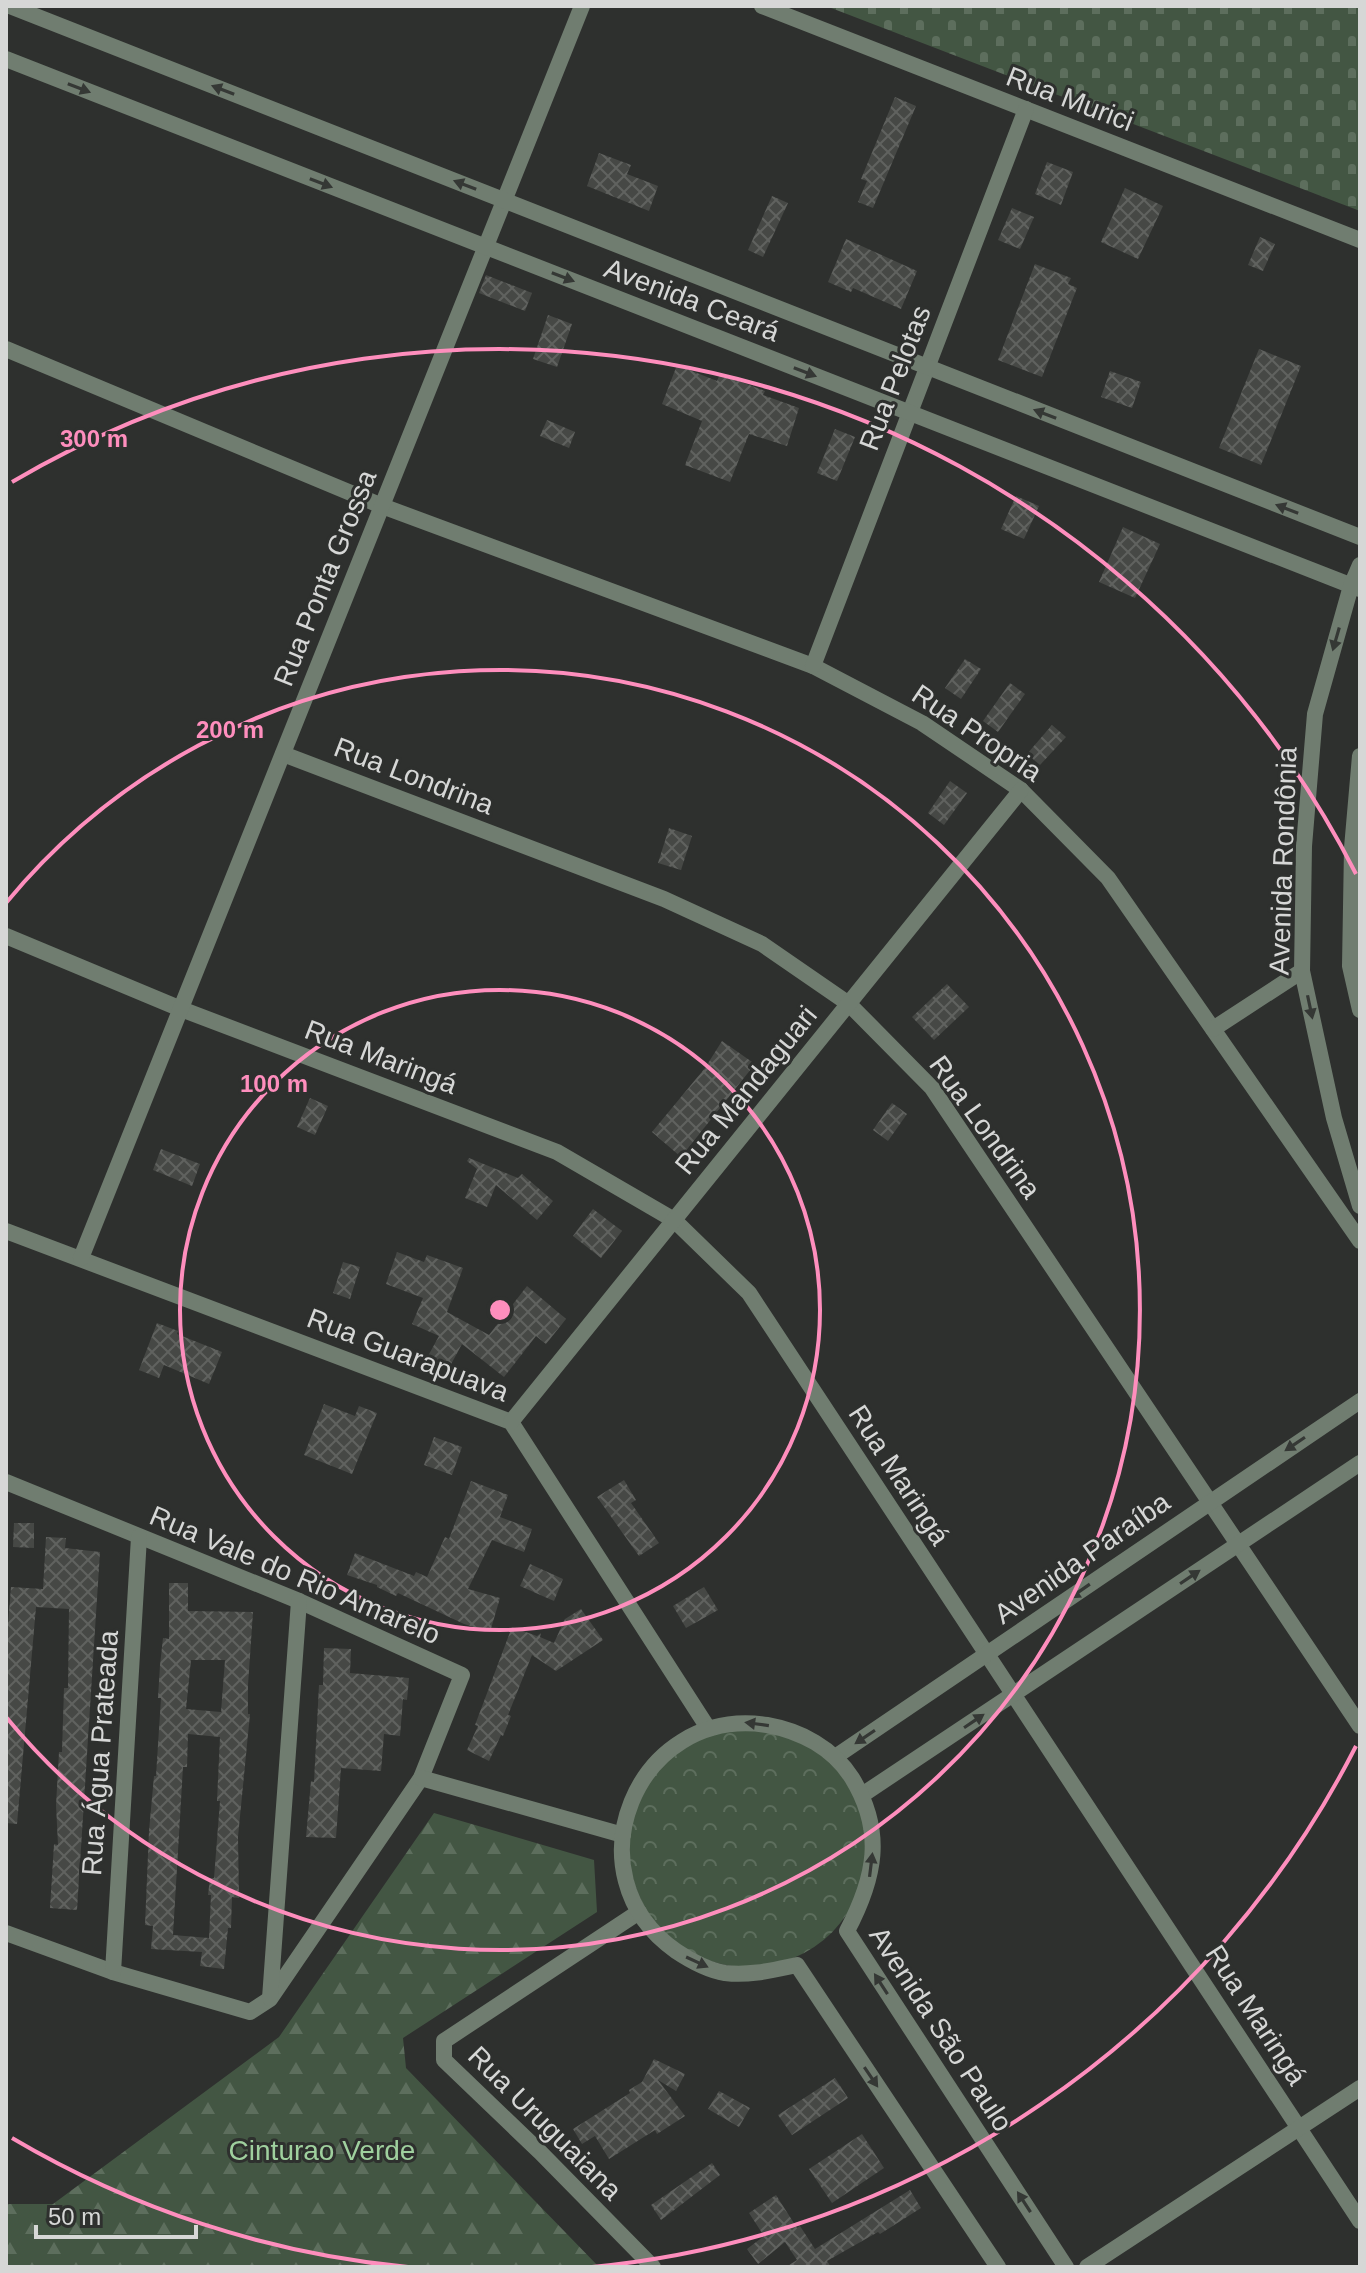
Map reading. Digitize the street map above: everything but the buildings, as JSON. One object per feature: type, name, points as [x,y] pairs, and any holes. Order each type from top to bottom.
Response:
[{"type":"street","name":"Avenida Ceará","points":[[10,6],[1360,537]]},
{"type":"street","name":"Rua Ponta Grossa","points":[[81,1258],[582,6]]},
{"type":"street","name":"Rua Murici","points":[[762,6],[1360,240]]},
{"type":"street","name":"Avenida Ceará","points":[[6,59],[1356,587]]},
{"type":"street","name":"Rua Pelotas","points":[[813,666],[1026,109]]},
{"type":"street","name":"Rua Propria","points":[[6,349],[141,408],[382,506],[813,666],[922,723],[1021,790],[1108,878],[1360,1241]]},
{"type":"street","name":"Avenida Rondônia","points":[[1360,565],[1356,587],[1315,714],[1304,846],[1302,971],[1334,1118],[1360,1206]]},
{"type":"street","name":"Rua Londrina","points":[[283,754],[664,899],[762,944],[849,1004],[932,1088],[1360,1726]]},
{"type":"street","points":[[1360,756],[1352,848],[1350,966],[1360,1010]]},
{"type":"street","name":"Rua Mandaguari","points":[[511,1422],[1021,790]]},
{"type":"street","name":"Rua Maringá","points":[[6,936],[181,1009],[557,1152],[674,1220],[749,1293],[1360,2221]]},
{"type":"street","points":[[1213,1029],[1302,971]]},
{"type":"street","name":"Rua Guarapuava","points":[[6,1231],[511,1422],[708,1728]]},
{"type":"street","name":"Avenida Paraíba","points":[[835,1757],[1360,1401]]},
{"type":"street","points":[[862,1795],[1360,1463]]},
{"type":"street","name":"Rua Vale do Rio Amarelo","points":[[6,1482],[299,1601],[462,1675],[421,1778]]},
{"type":"street","name":"Rua Água Prateada","points":[[113,1972],[139,1537]]},
{"type":"street","points":[[270,1999],[299,1601]]},
{"type":"street","name":"Avenida São Paulo","points":[[998,2267],[797,1965],[749,1974],[705,1967],[667,1945],[639,1912],[624,1871],[623,1835],[629,1806],[650,1768],[665,1752],[686,1738],[708,1728],[745,1722],[789,1729],[821,1745],[847,1771],[862,1795],[873,1830],[873,1866],[863,1901],[847,1931],[1066,2267]]},
{"type":"street","points":[[6,1933],[113,1972],[250,2012],[270,1999],[421,1778],[623,1835]]},
{"type":"street","name":"Rua Uruguaiana","points":[[639,1912],[444,2041],[444,2060],[653,2267]]},
{"type":"street","points":[[1087,2267],[1360,2088]]},
{"type":"green space","points":[[826,6],[1360,6],[1360,211]]},
{"type":"green space","points":[[748,1729],[771,1731],[794,1738],[832,1764],[858,1802],[865,1825],[865,1871],[858,1894],[832,1932],[794,1958],[771,1965],[748,1967],[725,1965],[702,1958],[664,1932],[638,1894],[631,1871],[629,1848],[631,1825],[638,1802],[664,1764],[702,1738],[725,1731]]},
{"type":"green space","name":"Cinturao Verde","points":[[434,1813],[594,1860],[597,1912],[403,2038],[406,2068],[599,2267],[6,2267],[6,2204],[53,2204],[279,2037]]}]
